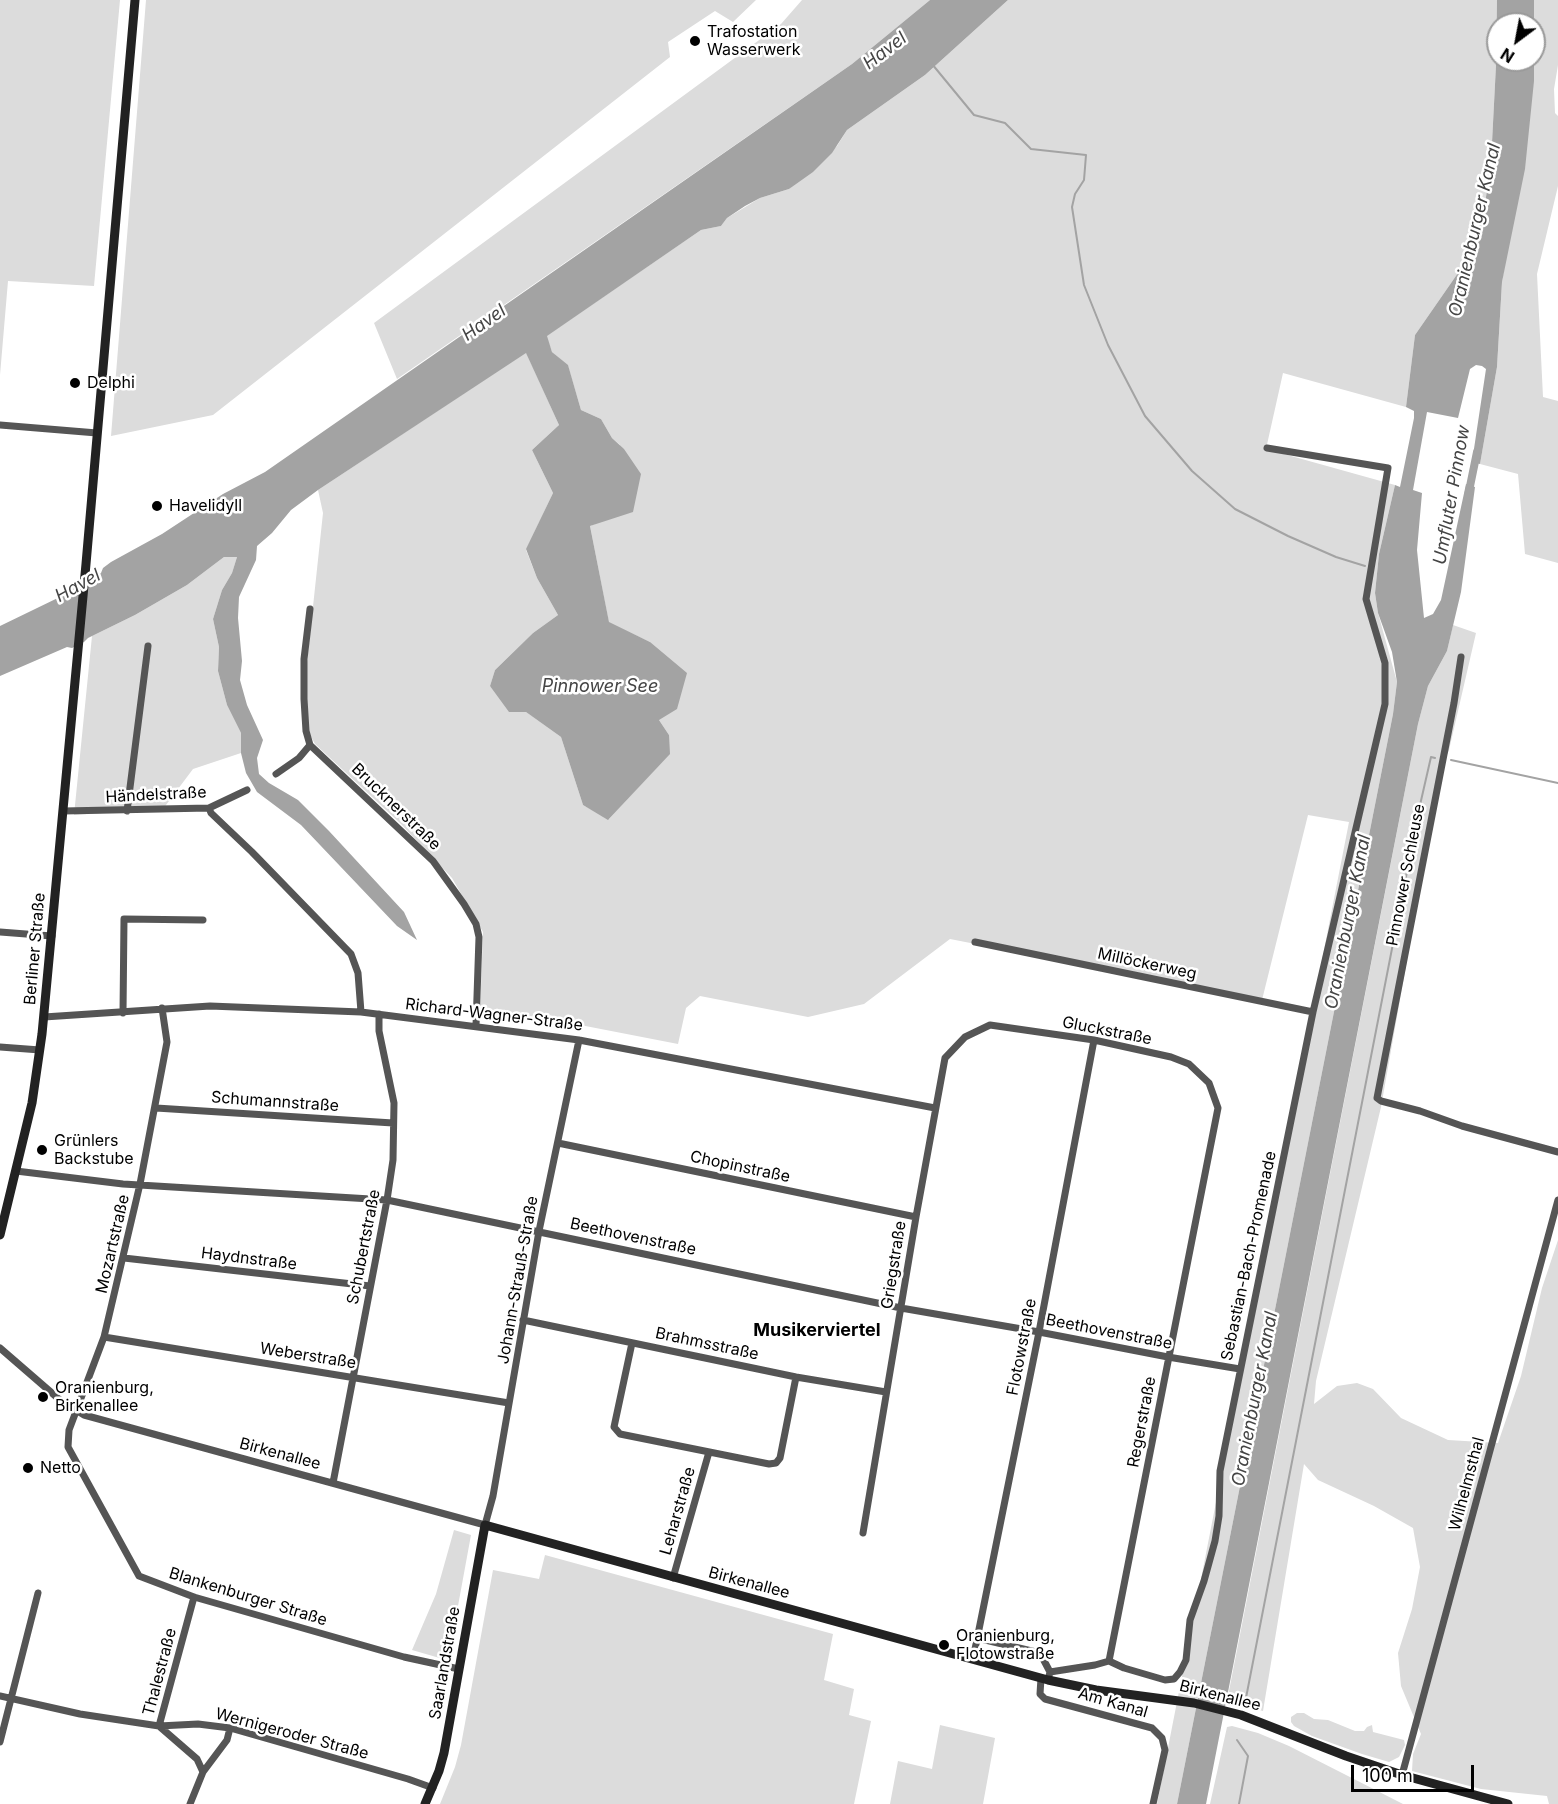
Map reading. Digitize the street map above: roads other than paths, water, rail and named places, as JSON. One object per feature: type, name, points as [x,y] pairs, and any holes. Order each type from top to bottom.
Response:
[{"type":"street","name":"Berliner Straße","points":[[0,1235],[32,1103],[44,1017],[135,0]]},
{"type":"street","points":[[0,425],[97,433]]},
{"type":"street","name":"Sebastian-Bach-Promenade","points":[[1109,1661],[1124,1668],[1165,1680],[1173,1678],[1180,1672],[1186,1660],[1191,1620],[1215,1541],[1219,1516],[1220,1471],[1313,1012],[1384,704],[1385,663],[1366,599],[1388,468],[1267,448]]},
{"type":"street","points":[[276,774],[299,758],[310,745],[306,731],[304,659],[310,609]]},
{"type":"street","points":[[127,811],[148,646]]},
{"type":"street","name":"Pinnower Schleuse","points":[[1461,657],[1454,704],[1377,1098],[1462,1126],[1558,1152]]},
{"type":"street","name":"Brucknerstraße","points":[[310,745],[433,861],[476,924],[479,938],[476,1026]]},
{"type":"street","name":"Händelstraße","points":[[63,811],[209,808],[247,790]]},
{"type":"street","points":[[209,808],[211,813],[351,954],[358,973],[361,1012]]},
{"type":"street","points":[[123,1013],[124,919],[203,920]]},
{"type":"street","points":[[0,932],[52,936]]},
{"type":"street","name":"Millöckerweg","points":[[975,942],[1313,1012]]},
{"type":"street","name":"Richard-Wagner-Straße","points":[[44,1017],[123,1013],[162,1008],[250,1006],[361,1012],[579,1040],[935,1108]]},
{"type":"street","name":"Mozartstraße","points":[[76,1410],[104,1337],[140,1184],[167,1042],[162,1008]]},
{"type":"street","name":"Schubertstraße","points":[[333,1484],[393,1160],[394,1103],[379,1031],[379,1014]]},
{"type":"street","name":"Gluckstraße","points":[[990,1025],[1094,1040],[1171,1058],[1189,1064],[1209,1083]]},
{"type":"street","name":"Griegstraße","points":[[863,1533],[945,1058],[965,1037],[990,1025]]},
{"type":"street","name":"Johann-Strauß-Straße","points":[[485,1525],[539,1231],[579,1040]]},
{"type":"street","name":"Flotowstraße","points":[[973,1659],[1039,1332],[1094,1040]]},
{"type":"street","points":[[0,1047],[40,1050]]},
{"type":"street","name":"Regerstraße","points":[[1109,1661],[1218,1108],[1209,1083]]},
{"type":"street","name":"Schumannstraße","points":[[156,1108],[393,1123]]},
{"type":"street","name":"Chopinstraße","points":[[558,1143],[916,1217]]},
{"type":"street","name":"Beethovenstraße","points":[[16,1172],[38,1176],[140,1184],[387,1200],[901,1308],[1240,1368]]},
{"type":"street","name":"Wilhelmsthal","points":[[1402,1775],[1558,1200]]},
{"type":"street","name":"Haydnstraße","points":[[124,1258],[370,1286]]},
{"type":"street","name":"Brahmsstraße","points":[[523,1320],[796,1377],[886,1392]]},
{"type":"street","name":"Weberstraße","points":[[104,1337],[509,1403]]},
{"type":"street","points":[[632,1342],[615,1427],[620,1434],[769,1464],[776,1463],[780,1458],[796,1377]]},
{"type":"street","name":"Birkenallee","points":[[0,1348],[56,1396],[76,1410],[102,1421],[973,1659],[1096,1690],[1194,1703],[1234,1713],[1402,1775],[1508,1804]]},
{"type":"street","name":"Blankenburger Straße","points":[[76,1410],[69,1430],[68,1447],[139,1576],[194,1597],[404,1657],[459,1669]]},
{"type":"street","name":"Leharstraße","points":[[674,1578],[697,1488],[709,1452]]},
{"type":"street","name":"Saarlandstraße","points":[[425,1804],[433,1788],[444,1753],[485,1525]]},
{"type":"street","points":[[0,1742],[38,1593]]},
{"type":"street","name":"Thalestraße","points":[[194,1597],[159,1726],[197,1759],[203,1772]]},
{"type":"street","points":[[977,1638],[1040,1653],[1046,1677],[1109,1661]]},
{"type":"street","name":"Am Kanal","points":[[1046,1677],[1040,1694],[1045,1698],[1152,1728],[1162,1738],[1165,1750],[1153,1804]]},
{"type":"street","name":"Wernigeroder Straße","points":[[0,1696],[80,1714],[159,1726],[198,1724],[230,1728],[433,1788]]},
{"type":"street","points":[[190,1804],[203,1772],[227,1740],[230,1728]]},
{"type":"water","points":[[930,0],[1008,0],[925,75],[847,130],[832,153],[813,172],[789,189],[760,198],[745,206],[727,218],[721,226],[701,230],[547,336],[552,352],[568,365],[581,410],[601,419],[612,438],[624,449],[641,474],[633,512],[590,526],[609,622],[650,642],[687,673],[677,709],[659,720],[669,735],[670,754],[608,820],[583,805],[561,737],[526,712],[509,712],[490,686],[495,670],[533,633],[558,615],[537,578],[526,549],[553,493],[532,450],[559,425],[526,353],[291,510],[272,533],[257,546],[256,560],[239,597],[238,618],[242,661],[240,680],[247,705],[263,740],[257,758],[259,774],[269,783],[298,800],[329,831],[404,912],[417,940],[397,926],[301,825],[257,792],[246,773],[241,753],[241,733],[227,705],[218,671],[219,647],[213,619],[222,590],[232,573],[237,557],[224,557],[187,585],[84,642],[0,676],[0,626],[66,594],[77,585],[78,587],[92,580],[111,562],[162,534],[223,494],[265,472],[852,64]]},
{"type":"water","points":[[1497,0],[1534,0],[1534,12],[1497,12]]},
{"type":"water","points":[[1496,72],[1534,72],[1525,169],[1502,282],[1497,367],[1480,464],[1472,462],[1486,369],[1476,365],[1470,369],[1458,418],[1427,412],[1413,490],[1422,493],[1417,550],[1424,618],[1433,614],[1441,600],[1466,484],[1475,487],[1461,592],[1447,651],[1428,686],[1418,724],[1206,1804],[1177,1804],[1393,714],[1397,682],[1392,652],[1378,613],[1375,593],[1379,554],[1395,485],[1400,487],[1414,418],[1414,411],[1406,407],[1415,335],[1467,260],[1485,204],[1491,162]]},
{"type":"waterway","points":[[932,64],[974,115],[1005,123],[1031,149],[1086,155],[1084,180],[1075,194],[1072,207],[1084,285],[1108,345],[1145,416],[1192,471],[1235,509],[1288,536],[1336,557],[1365,566]]},
{"type":"waterway","name":"Umfluter Pinnow","points":[[1468,496],[1477,452]]},
{"type":"waterway","points":[[1244,1708],[1420,805],[1431,757],[1435,758]]},
{"type":"waterway","points":[[1451,760],[1558,783]]},
{"type":"waterway","points":[[1237,1740],[1248,1756],[1239,1804]]},
{"type":"place","name":"Trafostation Wasserwerk","points":[[695,41]]},
{"type":"place","name":"Delphi","points":[[75,383]]},
{"type":"place","name":"Havelidyll","points":[[157,506]]},
{"type":"place","name":"Grünlers Backstube","points":[[42,1150]]},
{"type":"place","name":"Oranienburg, Birkenallee","points":[[43,1397]]},
{"type":"place","name":"Netto","points":[[28,1468]]},
{"type":"place","name":"Oranienburg, Flotowstraße","points":[[944,1645]]},
{"type":"district","name":"Musikerviertel","points":[[817,1331]]},
{"type":"water label","name":"Havel","points":[[885,51]]},
{"type":"water label","name":"Oranienburger Kanal","points":[[1475,230]]},
{"type":"water label","name":"Havel","points":[[484,323]]},
{"type":"water label","name":"Havel","points":[[78,586]]},
{"type":"water label","name":"Pinnower See","points":[[600,687]]},
{"type":"water label","name":"Oranienburger Kanal","points":[[1348,922]]},
{"type":"water label","name":"Oranienburger Kanal","points":[[1255,1399]]}]
